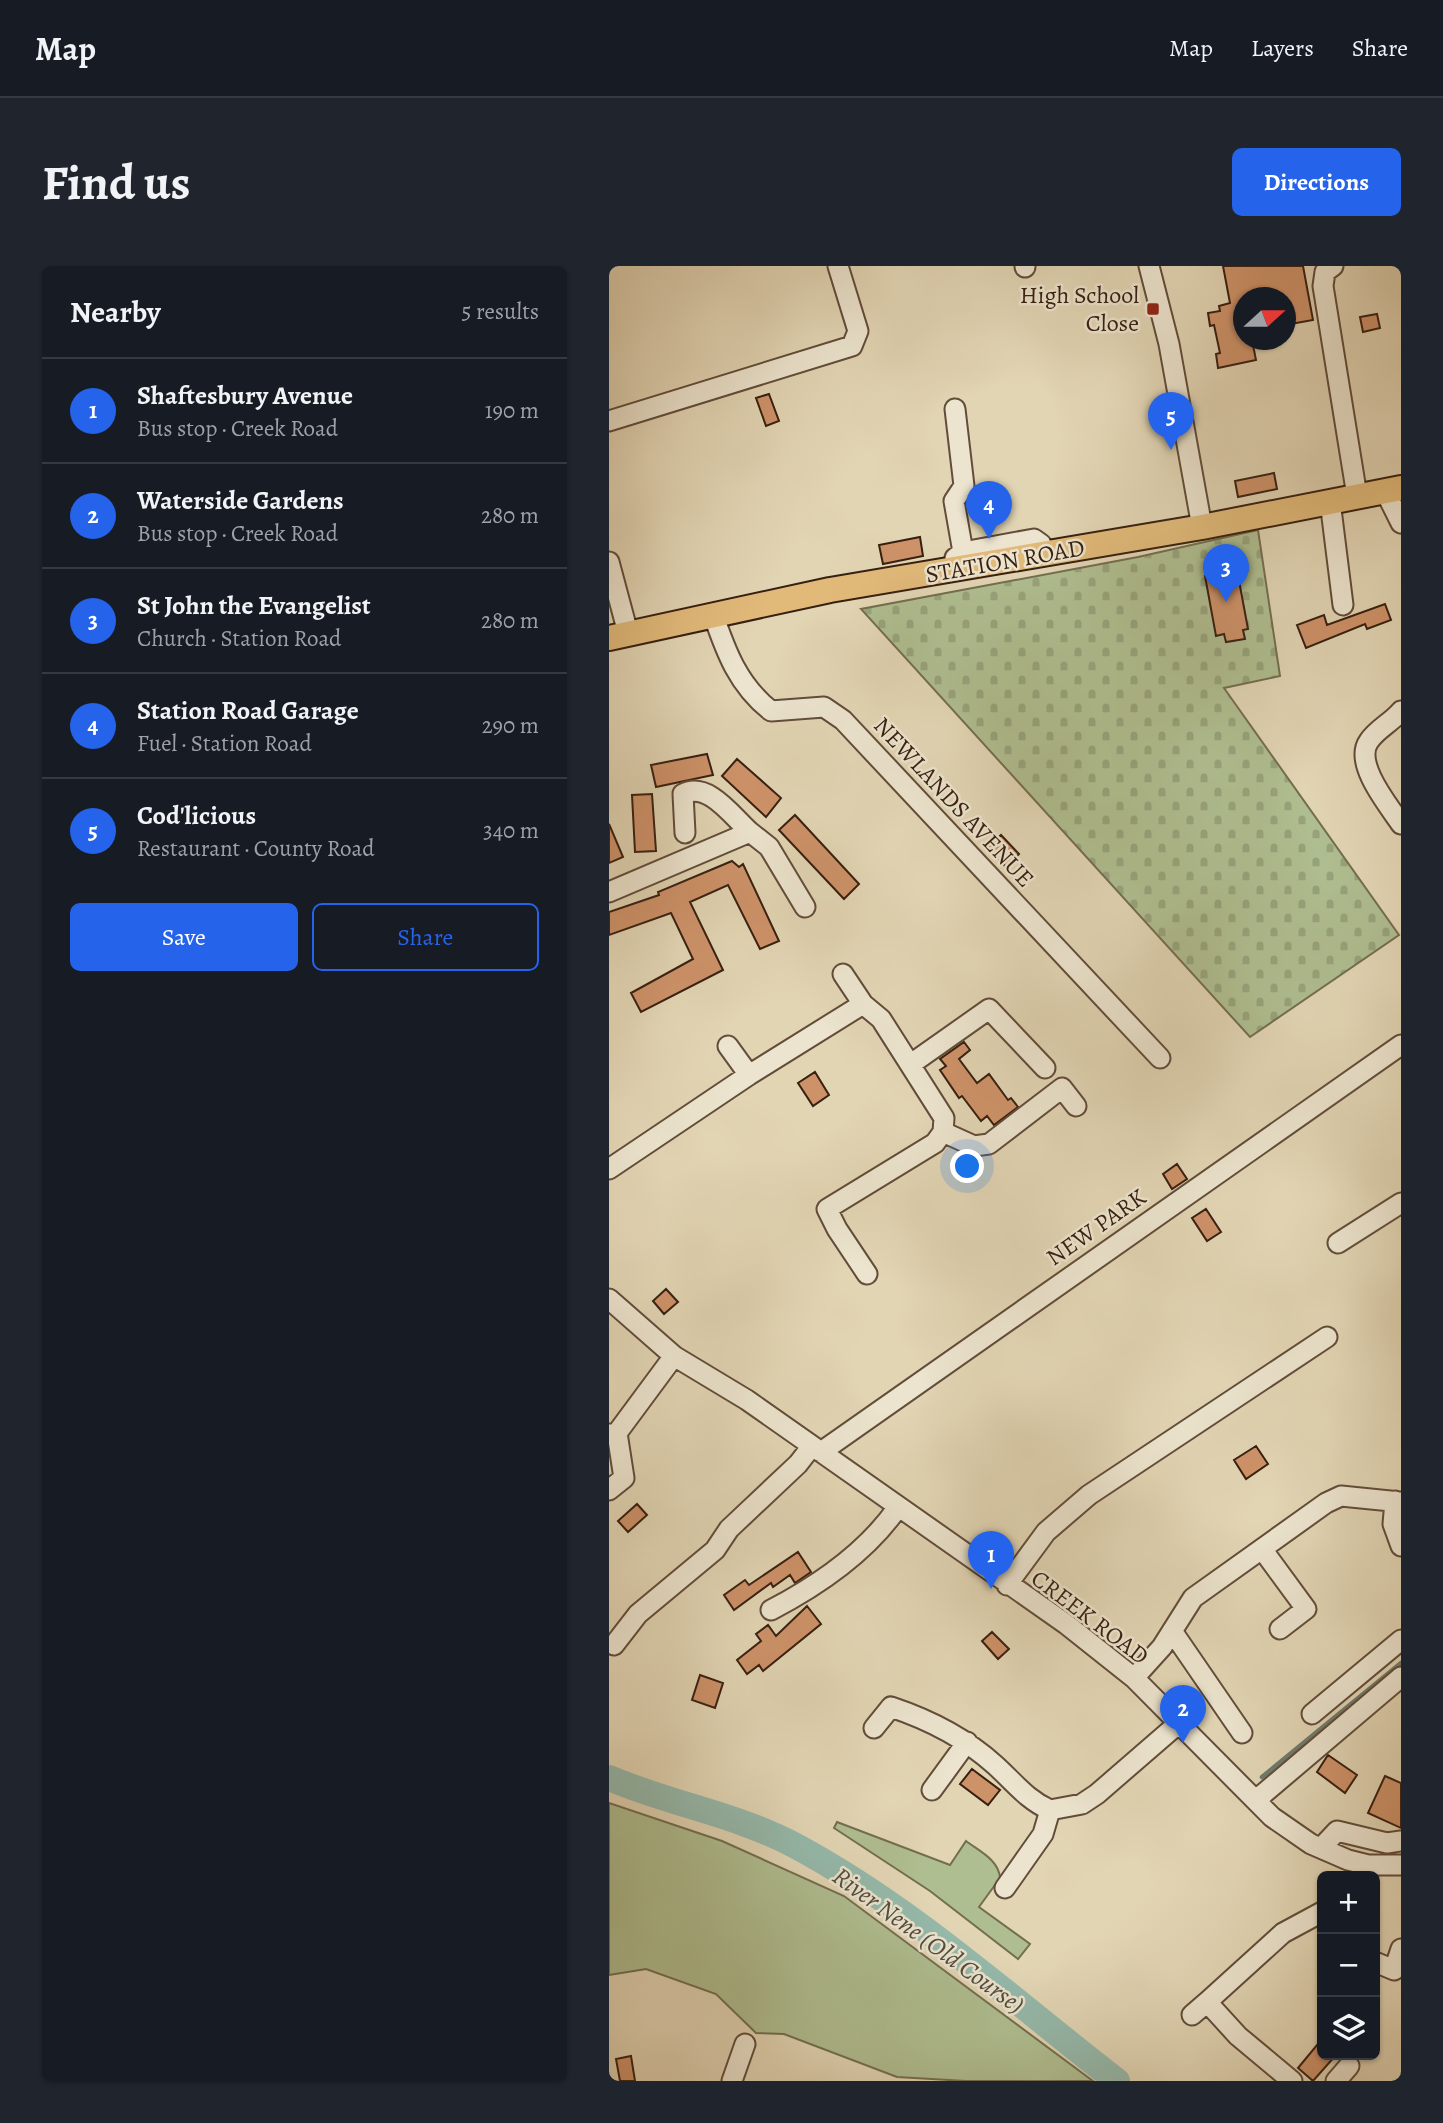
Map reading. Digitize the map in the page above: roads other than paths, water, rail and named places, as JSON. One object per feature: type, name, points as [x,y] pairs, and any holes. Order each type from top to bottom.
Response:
[{"type":"main road","name":"STATION ROAD","points":[[618,635],[958,561],[1045,554],[1202,527],[1393,489]]},
{"type":"street","points":[[609,421],[852,346],[858,331],[838,266]]},
{"type":"street","points":[[1149,266],[1169,344],[1202,527]]},
{"type":"street","points":[[1333,266],[1325,272],[1323,286],[1357,496]]},
{"type":"street","points":[[955,409],[964,486],[954,501],[958,561]]},
{"type":"street","points":[[1393,489],[1401,523]]},
{"type":"street","points":[[1331,501],[1343,604]]},
{"type":"street","points":[[609,562],[618,635]]},
{"type":"street","name":"NEWLANDS AVENUE","points":[[713,614],[727,656],[755,699],[771,711],[824,707],[843,720],[1160,1058]]},
{"type":"street","points":[[1401,710],[1369,740],[1365,749],[1370,777],[1401,824]]},
{"type":"street","points":[[685,833],[683,794],[692,789],[707,793],[769,847],[805,906]]},
{"type":"street","points":[[609,892],[750,832]]},
{"type":"street","points":[[843,974],[863,1004],[881,1019],[944,1118],[943,1132],[935,1143],[827,1209],[867,1274]]},
{"type":"street","points":[[609,1169],[748,1075],[863,1004]]},
{"type":"street","points":[[911,1063],[989,1009],[1045,1068]]},
{"type":"street","name":"NEW PARK","points":[[614,1645],[638,1614],[715,1550],[729,1529],[817,1449],[1401,1045]]},
{"type":"street","points":[[728,1046],[748,1075]]},
{"type":"street","points":[[943,1132],[974,1146],[989,1144],[1062,1088],[1076,1106]]},
{"type":"street","points":[[1338,1243],[1401,1203]]},
{"type":"street","name":"CREEK ROAD","points":[[609,1300],[674,1356],[817,1449],[1066,1624],[1134,1678],[1272,1816],[1321,1848],[1345,1868],[1401,1865]]},
{"type":"street","points":[[1007,1585],[1046,1532],[1089,1495],[1327,1337]]},
{"type":"street","points":[[609,1490],[624,1478],[613,1434],[674,1356]]},
{"type":"street","points":[[1134,1678],[1172,1632],[1193,1598],[1341,1496],[1398,1501],[1393,1524],[1396,1541],[1401,1546]]},
{"type":"street","points":[[771,1610],[840,1567],[879,1533],[898,1507]]},
{"type":"street","points":[[1262,1549],[1306,1609],[1280,1629]]},
{"type":"street","points":[[1172,1632],[1242,1733]]},
{"type":"street","points":[[1313,1714],[1401,1640]]},
{"type":"street","points":[[1256,1800],[1401,1677]]},
{"type":"street","points":[[874,1728],[891,1707],[927,1719],[967,1742],[1019,1790],[1051,1810],[1082,1804],[1097,1794],[1179,1723]]},
{"type":"street","points":[[932,1790],[967,1742]]},
{"type":"street","points":[[1005,1888],[1010,1865],[1043,1834],[1051,1810]]},
{"type":"street","points":[[1321,1848],[1337,1831],[1387,1843],[1401,1841]]},
{"type":"street","points":[[1192,2015],[1283,1934],[1298,1924],[1317,1920]]},
{"type":"street","points":[[1380,1964],[1398,1971],[1401,1949]]},
{"type":"street","points":[[1207,2002],[1238,2036],[1292,2081]]},
{"type":"street","points":[[732,2081],[745,2044]]},
{"type":"street","points":[[1336,2081],[1349,2066]]},
{"type":"waterway","points":[[1262,1777],[1401,1663]]},
{"type":"waterway","name":"River Nene (Old Course)","points":[[609,1778],[771,1834],[837,1870],[960,1956],[1117,2081]]},
{"type":"place","name":"High School Close","points":[[1153,309]]},
{"type":"place","name":"Cod'licious","points":[[1171,450]]},
{"type":"place","name":"Station Road Garage","points":[[989,539]]},
{"type":"place","name":"St John the Evangelist","points":[[1226,602]]},
{"type":"place","name":"Shaftesbury Avenue","points":[[991,1589]]},
{"type":"place","name":"Waterside Gardens","points":[[1183,1743]]}]
